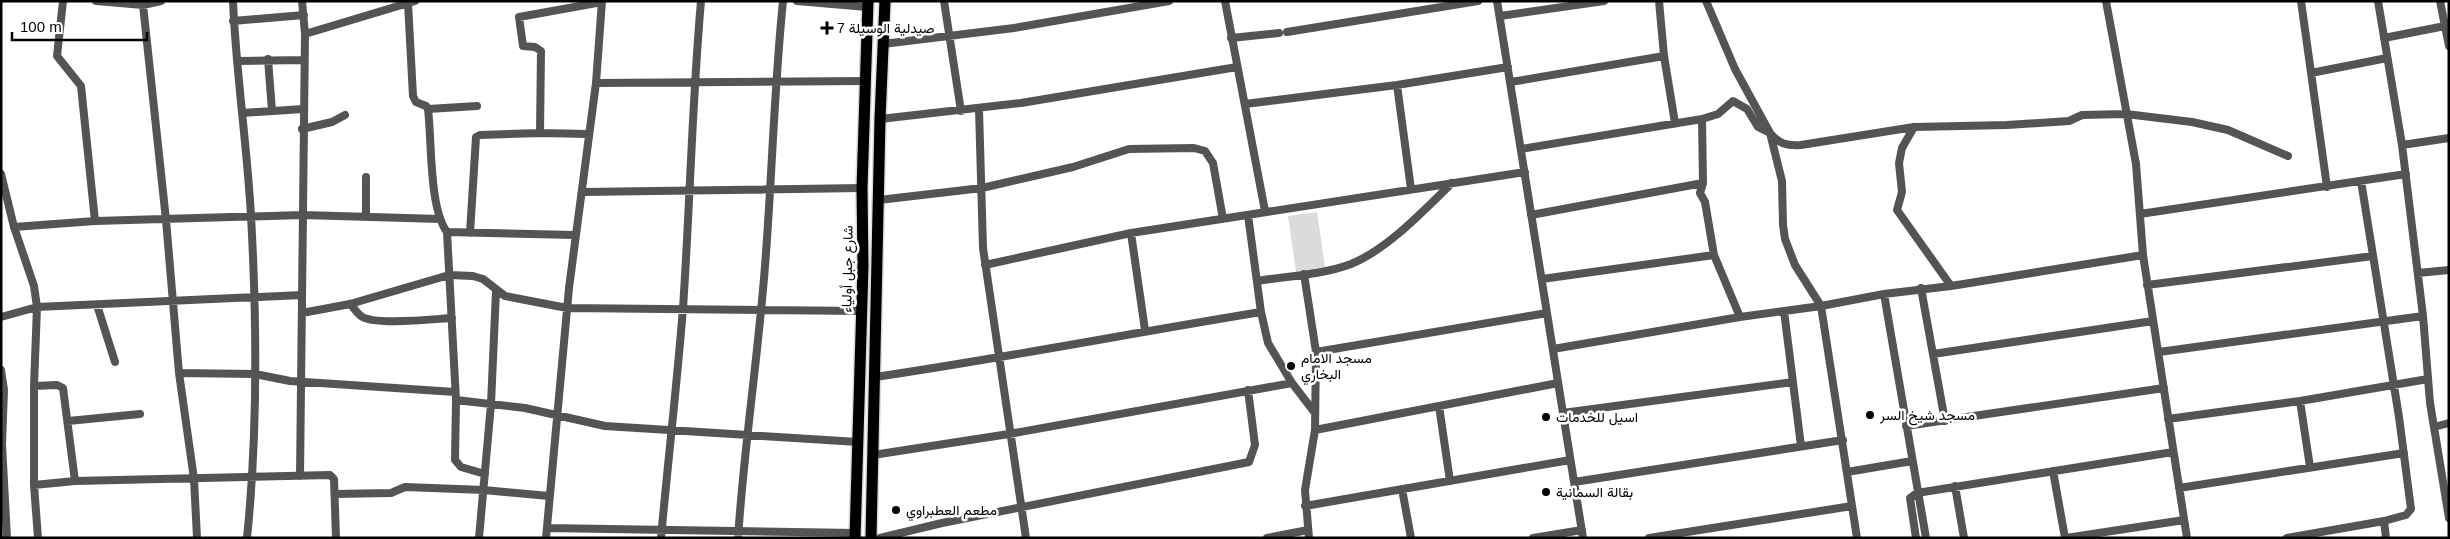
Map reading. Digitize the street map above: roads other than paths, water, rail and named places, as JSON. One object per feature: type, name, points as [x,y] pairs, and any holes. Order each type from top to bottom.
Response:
[{"type":"main road","points":[[871,538],[880,119],[885,1]]},
{"type":"main road","name":"شارع جبل أولياء","points":[[855,535],[862,311],[862,188],[868,4]]},
{"type":"street","points":[[63,1],[57,56],[81,86],[95,221]]},
{"type":"street","points":[[96,1],[142,5],[161,1]]},
{"type":"street","points":[[232,1],[251,216],[255,374],[253,478],[247,538]]},
{"type":"street","points":[[300,476],[302,129],[305,34],[302,1]]},
{"type":"street","points":[[661,538],[682,310],[690,189],[694,82],[701,1]]},
{"type":"street","points":[[738,534],[772,189],[775,81],[783,1]]},
{"type":"street","points":[[798,1],[868,4]]},
{"type":"street","points":[[944,1],[951,36],[961,111]]},
{"type":"street","points":[[883,44],[1014,28],[1169,1]]},
{"type":"street","points":[[1225,1],[1265,211]]},
{"type":"street","points":[[1231,38],[1283,33],[1478,1]]},
{"type":"street","points":[[1497,1],[1582,534],[1533,538]]},
{"type":"street","points":[[1500,16],[1604,1]]},
{"type":"street","points":[[1659,1],[1664,56],[1675,123]]},
{"type":"street","points":[[1706,1],[1735,69],[1770,133],[1777,142],[1793,145],[1914,127],[2007,125],[2069,121],[2082,115],[2126,114],[2192,122],[2228,130],[2288,156]]},
{"type":"street","points":[[2106,1],[2136,164],[2147,285],[2187,538]]},
{"type":"street","points":[[2301,1],[2326,187]]},
{"type":"street","points":[[2378,1],[2406,174],[2423,316],[2428,380],[2449,518]]},
{"type":"street","points":[[2440,1],[2449,46]]},
{"type":"street","points":[[305,34],[411,2],[413,96],[415,101],[426,106],[428,110],[440,219],[448,232],[456,396],[455,460],[461,467],[485,474]]},
{"type":"street","points":[[540,132],[541,52],[538,48],[523,46],[519,17],[602,2],[596,83],[567,308],[546,538]]},
{"type":"street","points":[[142,5],[166,220],[179,373],[194,478],[197,538]]},
{"type":"street","points":[[233,21],[304,15]]},
{"type":"street","points":[[2384,38],[2445,26]]},
{"type":"street","points":[[1510,82],[1664,56]]},
{"type":"street","points":[[2311,73],[2387,58]]},
{"type":"street","points":[[238,61],[268,59],[303,60]]},
{"type":"street","points":[[268,59],[272,111]]},
{"type":"street","points":[[880,119],[961,111],[1237,67]]},
{"type":"street","points":[[1245,104],[1397,85],[1508,67]]},
{"type":"street","points":[[596,83],[865,81]]},
{"type":"street","points":[[1397,85],[1411,189]]},
{"type":"street","points":[[1521,149],[1702,119],[1718,114],[1733,101],[1747,109],[1758,127],[1770,133],[1782,181],[1785,239],[1795,264],[1820,306],[1858,538]]},
{"type":"street","points":[[428,110],[477,106]]},
{"type":"street","points":[[979,108],[983,248],[1000,358],[1009,434],[1026,538]]},
{"type":"street","points":[[242,113],[303,110]]},
{"type":"street","points":[[302,129],[332,122],[345,115]]},
{"type":"street","points":[[1702,119],[1703,184],[1700,193],[1705,202],[1714,255],[1740,317]]},
{"type":"street","points":[[1914,127],[1902,148],[1898,163],[1902,192],[1897,210],[1951,286]]},
{"type":"street","points":[[470,233],[476,137],[480,135],[540,132],[589,134]]},
{"type":"street","points":[[2402,145],[2449,138]]},
{"type":"street","points":[[879,200],[982,188],[1073,167],[1129,149],[1194,148],[1205,151],[1213,163],[1223,219]]},
{"type":"street","points":[[985,265],[1131,233],[1525,172]]},
{"type":"street","points":[[1,174],[14,226],[30,271],[37,307],[34,386],[34,484],[38,538]]},
{"type":"street","points":[[2140,214],[2406,174]]},
{"type":"street","points":[[366,177],[366,217]]},
{"type":"street","points":[[2287,538],[2384,521],[2406,515],[2411,509],[2404,453],[2361,181]]},
{"type":"street","points":[[1257,281],[1336,269],[1367,255],[1422,213],[1452,183]]},
{"type":"street","points":[[1532,215],[1703,184]]},
{"type":"street","points":[[582,192],[862,188]]},
{"type":"street","points":[[14,226],[95,221],[302,215],[440,219]]},
{"type":"street","points":[[1248,215],[1261,312],[1268,344],[1292,383],[1315,413]]},
{"type":"street","points":[[448,232],[575,235]]},
{"type":"street","points":[[1131,233],[1144,330]]},
{"type":"street","points":[[1553,348],[2143,254]]},
{"type":"street","points":[[1542,279],[1714,255]]},
{"type":"street","points":[[2147,285],[2373,256]]},
{"type":"street","points":[[2418,273],[2449,270]]},
{"type":"street","points":[[1267,538],[1309,534],[1305,506],[1308,469],[1315,430],[1316,352],[1304,274]]},
{"type":"street","points":[[302,313],[350,304],[449,275],[474,276],[483,279],[496,292],[514,299],[567,308],[862,311]]},
{"type":"street","points":[[1921,288],[1945,421]]},
{"type":"street","points":[[479,538],[491,404],[496,292]]},
{"type":"street","points":[[1884,294],[1926,538]]},
{"type":"street","points":[[1,317],[37,307],[302,295]]},
{"type":"street","points":[[350,304],[360,316],[370,319],[393,321],[452,318]]},
{"type":"street","points":[[97,305],[115,362]]},
{"type":"street","points":[[1784,311],[1801,446]]},
{"type":"street","points":[[875,376],[1000,358],[1144,330],[1261,312]]},
{"type":"street","points":[[1316,352],[1547,313]]},
{"type":"street","points":[[2159,352],[2423,316]]},
{"type":"street","points":[[1933,354],[2153,321]]},
{"type":"street","points":[[1,370],[4,390],[2,444],[7,538]]},
{"type":"street","points":[[179,373],[255,374],[279,379],[456,396],[491,404],[526,408],[605,426],[749,437],[858,442]]},
{"type":"street","points":[[2168,419],[2300,401],[2428,380]]},
{"type":"street","points":[[1563,413],[1793,382]]},
{"type":"street","points":[[873,455],[1009,434],[1292,383]]},
{"type":"street","points":[[1315,430],[1558,383]]},
{"type":"street","points":[[34,386],[57,385],[63,388],[75,481]]},
{"type":"street","points":[[1906,426],[2164,388]]},
{"type":"street","points":[[880,538],[942,523],[1249,462],[1255,445],[1248,390]]},
{"type":"street","points":[[2300,401],[2310,467]]},
{"type":"street","points":[[1439,406],[1450,481]]},
{"type":"street","points":[[68,421],[140,414]]},
{"type":"street","points":[[2434,427],[2449,423]]},
{"type":"street","points":[[1574,482],[1843,440]]},
{"type":"street","points":[[1916,538],[1910,498],[1917,493],[2173,452]]},
{"type":"street","points":[[2179,488],[2404,453]]},
{"type":"street","points":[[1305,506],[1570,460]]},
{"type":"street","points":[[1847,472],[1912,461]]},
{"type":"street","points":[[2053,471],[2066,538],[2184,520]]},
{"type":"street","points":[[34,484],[75,481],[333,476],[336,538]]},
{"type":"street","points":[[1955,486],[1964,538]]},
{"type":"street","points":[[335,494],[393,493],[404,487],[484,490],[549,496]]},
{"type":"street","points":[[1402,489],[1411,538]]},
{"type":"street","points":[[1649,538],[1852,506]]},
{"type":"street","points":[[2384,521],[2386,538]]},
{"type":"street","points":[[546,528],[662,529],[738,534],[855,535]]},
{"type":"place","name":"صيدلية الوسيلة 7","points":[[827,28]]},
{"type":"place","name":"مسجد الامام البخاري","points":[[1291,366]]},
{"type":"place","name":"مسجد شيخ السر","points":[[1870,415]]},
{"type":"place","name":"اسيل للخدمات","points":[[1546,417]]},
{"type":"place","name":"بقالة السمانية","points":[[1546,492]]},
{"type":"place","name":"مطعم العطبراوي","points":[[896,510]]}]
